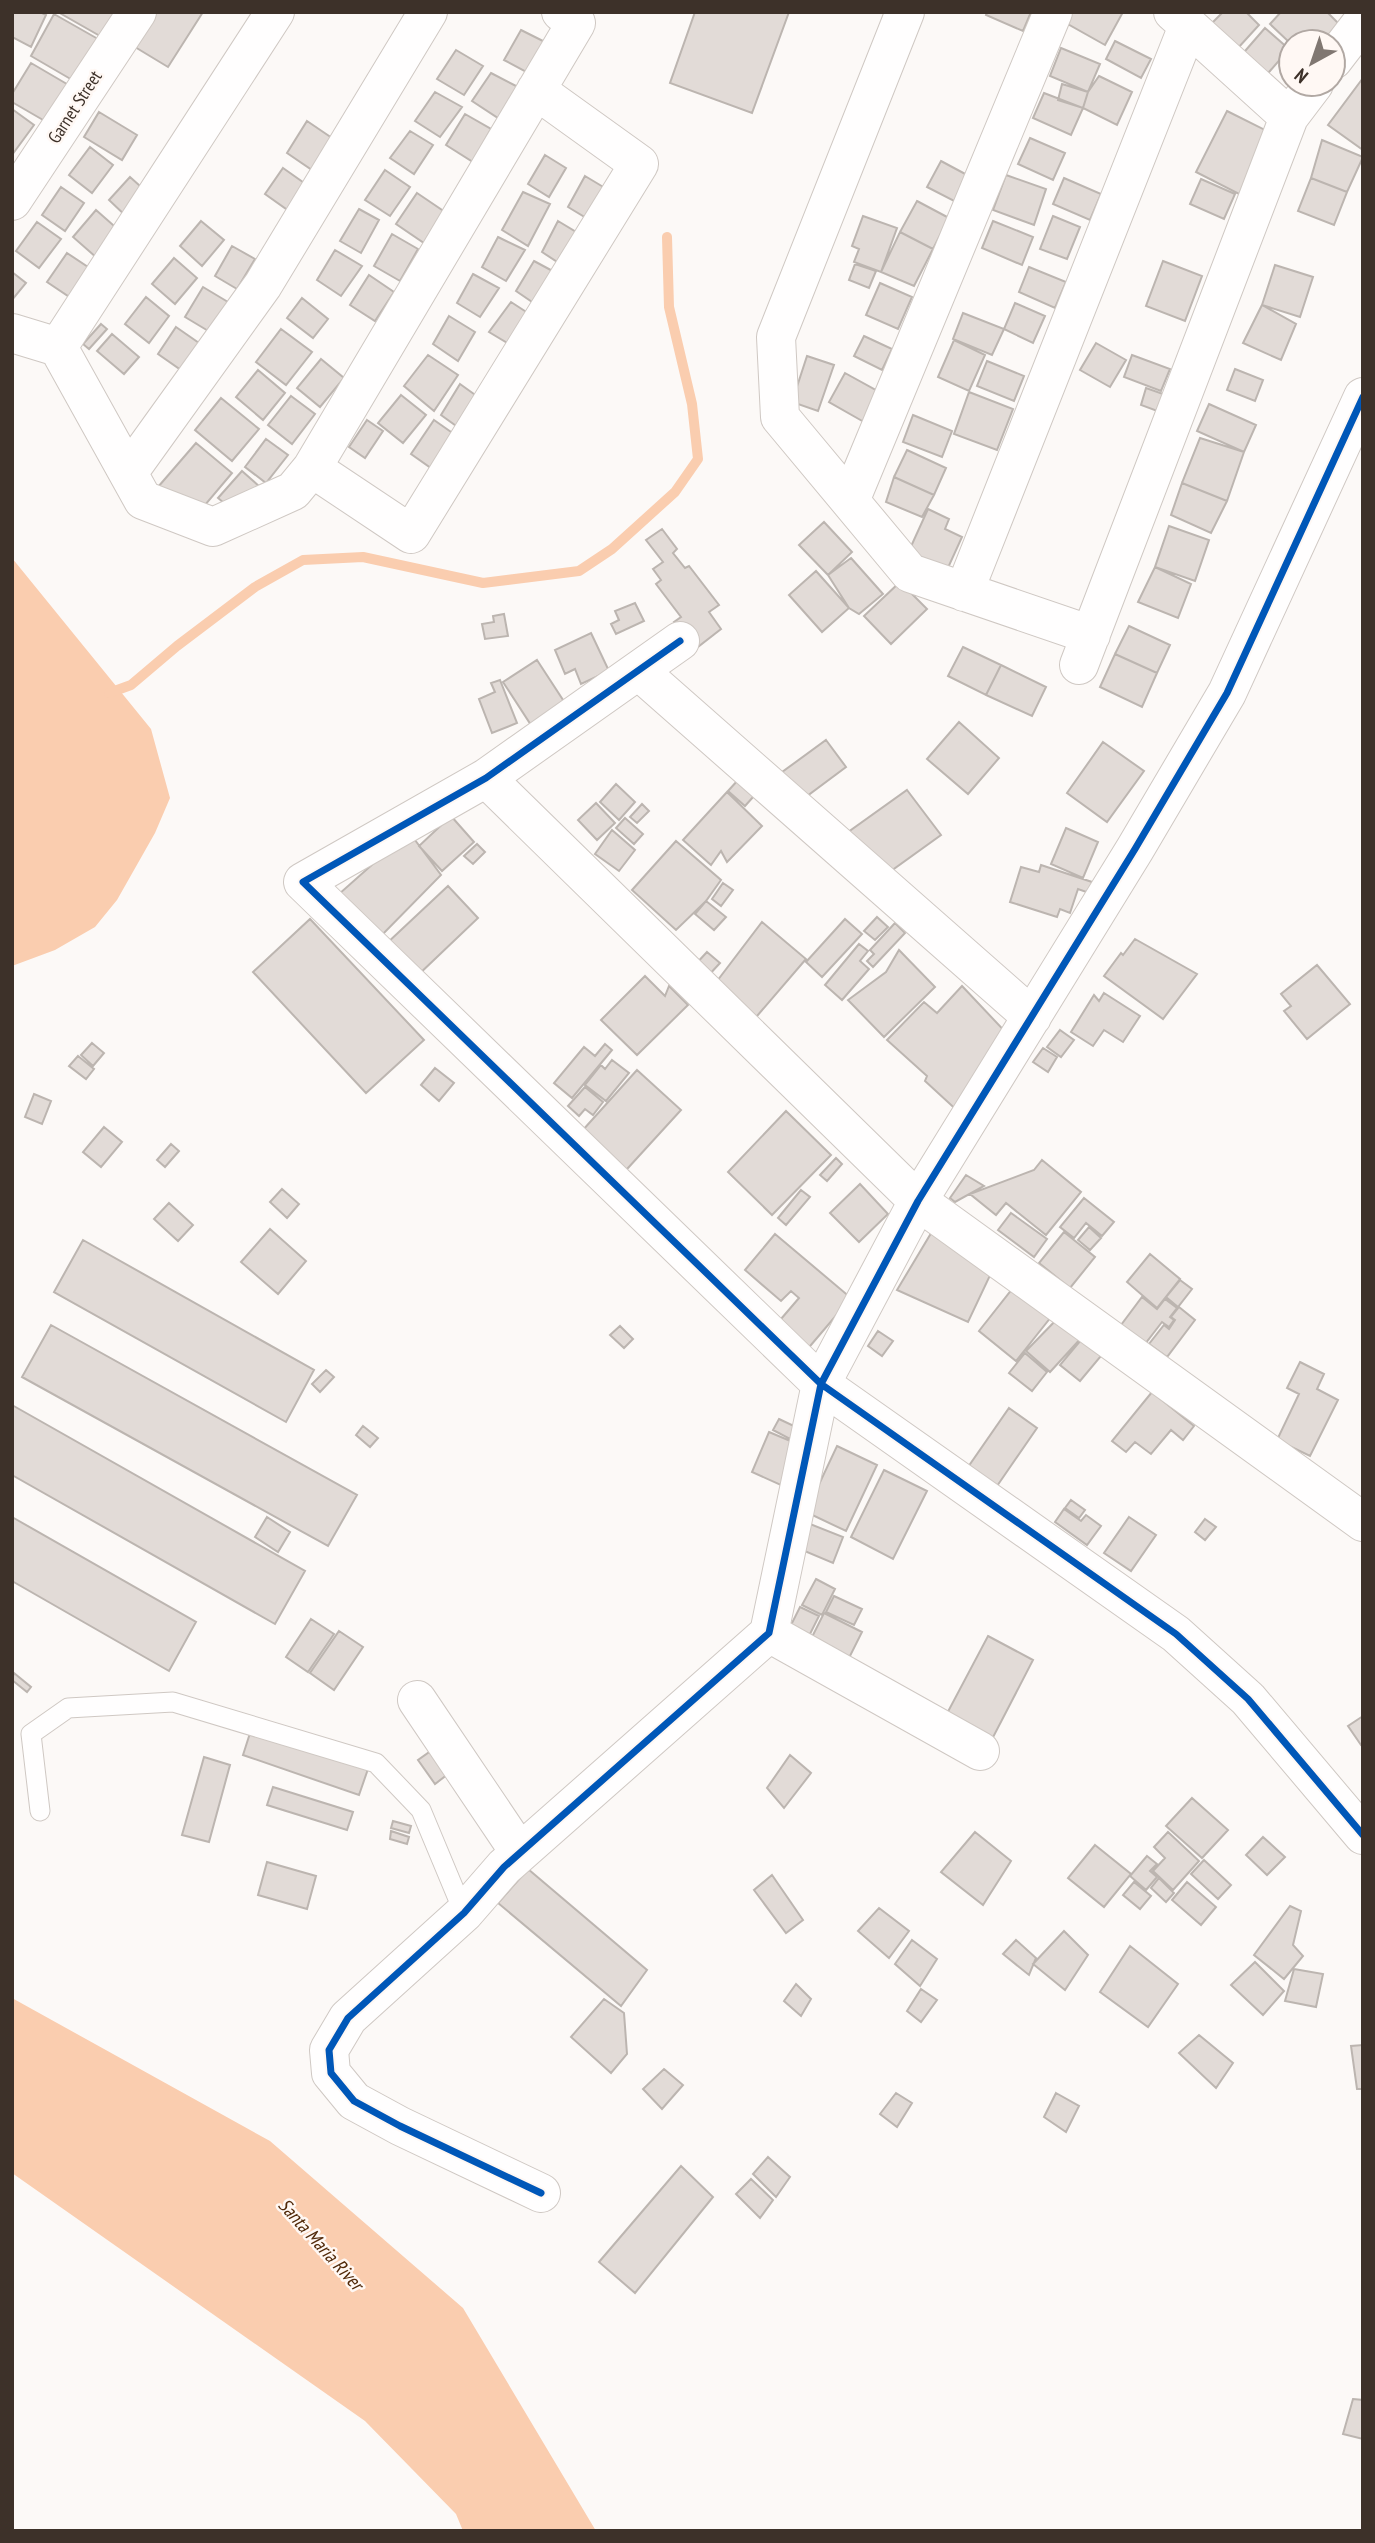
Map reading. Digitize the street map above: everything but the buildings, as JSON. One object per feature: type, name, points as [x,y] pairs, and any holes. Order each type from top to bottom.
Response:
[{"type":"street","name":"Garnet Street","points":[[12,201],[137,12]]},
{"type":"street","points":[[58,347],[275,12]]},
{"type":"street","points":[[128,473],[263,285],[428,12]]},
{"type":"street","points":[[12,333],[58,347],[143,500],[213,527],[293,491],[312,468],[576,23],[561,12]]},
{"type":"street","points":[[905,12],[776,337],[780,417],[910,573],[964,592],[1085,650],[1289,117],[1303,98]]},
{"type":"street","points":[[850,501],[1053,12]]},
{"type":"street","points":[[964,592],[1180,19],[1289,117]]},
{"type":"street","points":[[1347,42],[1363,22]]},
{"type":"street","points":[[312,468],[411,534],[639,164],[536,90]]},
{"type":"street","points":[[541,2193],[400,2126],[354,2101],[331,2073],[329,2050],[348,2018],[464,1913],[504,1867],[769,1633],[821,1384],[918,1201],[1227,693],[1363,397]]},
{"type":"street","points":[[680,641],[486,778],[303,882],[821,1384],[1176,1634],[1248,1699],[1363,1835]]},
{"type":"street","points":[[639,671],[1032,1017]]},
{"type":"street","points":[[486,778],[918,1201],[1363,1522]]},
{"type":"street","points":[[769,1633],[981,1751]]},
{"type":"street","points":[[417,1700],[520,1853]]},
{"type":"lane","points":[[40,1811],[31,1734],[68,1708],[173,1702],[376,1763],[421,1810],[464,1913]]},
{"type":"water","points":[[12,558],[151,729],[170,798],[155,833],[117,900],[95,927],[55,950],[12,966]]},
{"type":"water","name":"Santa Maria River","points":[[12,1998],[270,2141],[463,2308],[596,2531],[463,2531],[456,2514],[365,2421],[12,2173]]},
{"type":"waterway","points":[[109,693],[131,685],[255,587],[303,560],[363,557],[483,583],[579,571],[612,549],[675,492],[698,459],[692,404],[669,307],[667,237]]},
{"type":"cycle path","points":[[541,2193],[400,2126],[354,2101],[331,2073],[329,2050],[348,2018],[464,1913],[504,1867],[769,1633],[821,1384],[918,1201],[1135,849],[1227,693],[1363,397]]},
{"type":"cycle path","points":[[680,641],[486,778],[303,882],[821,1384],[1176,1634],[1248,1699],[1363,1835]]}]
